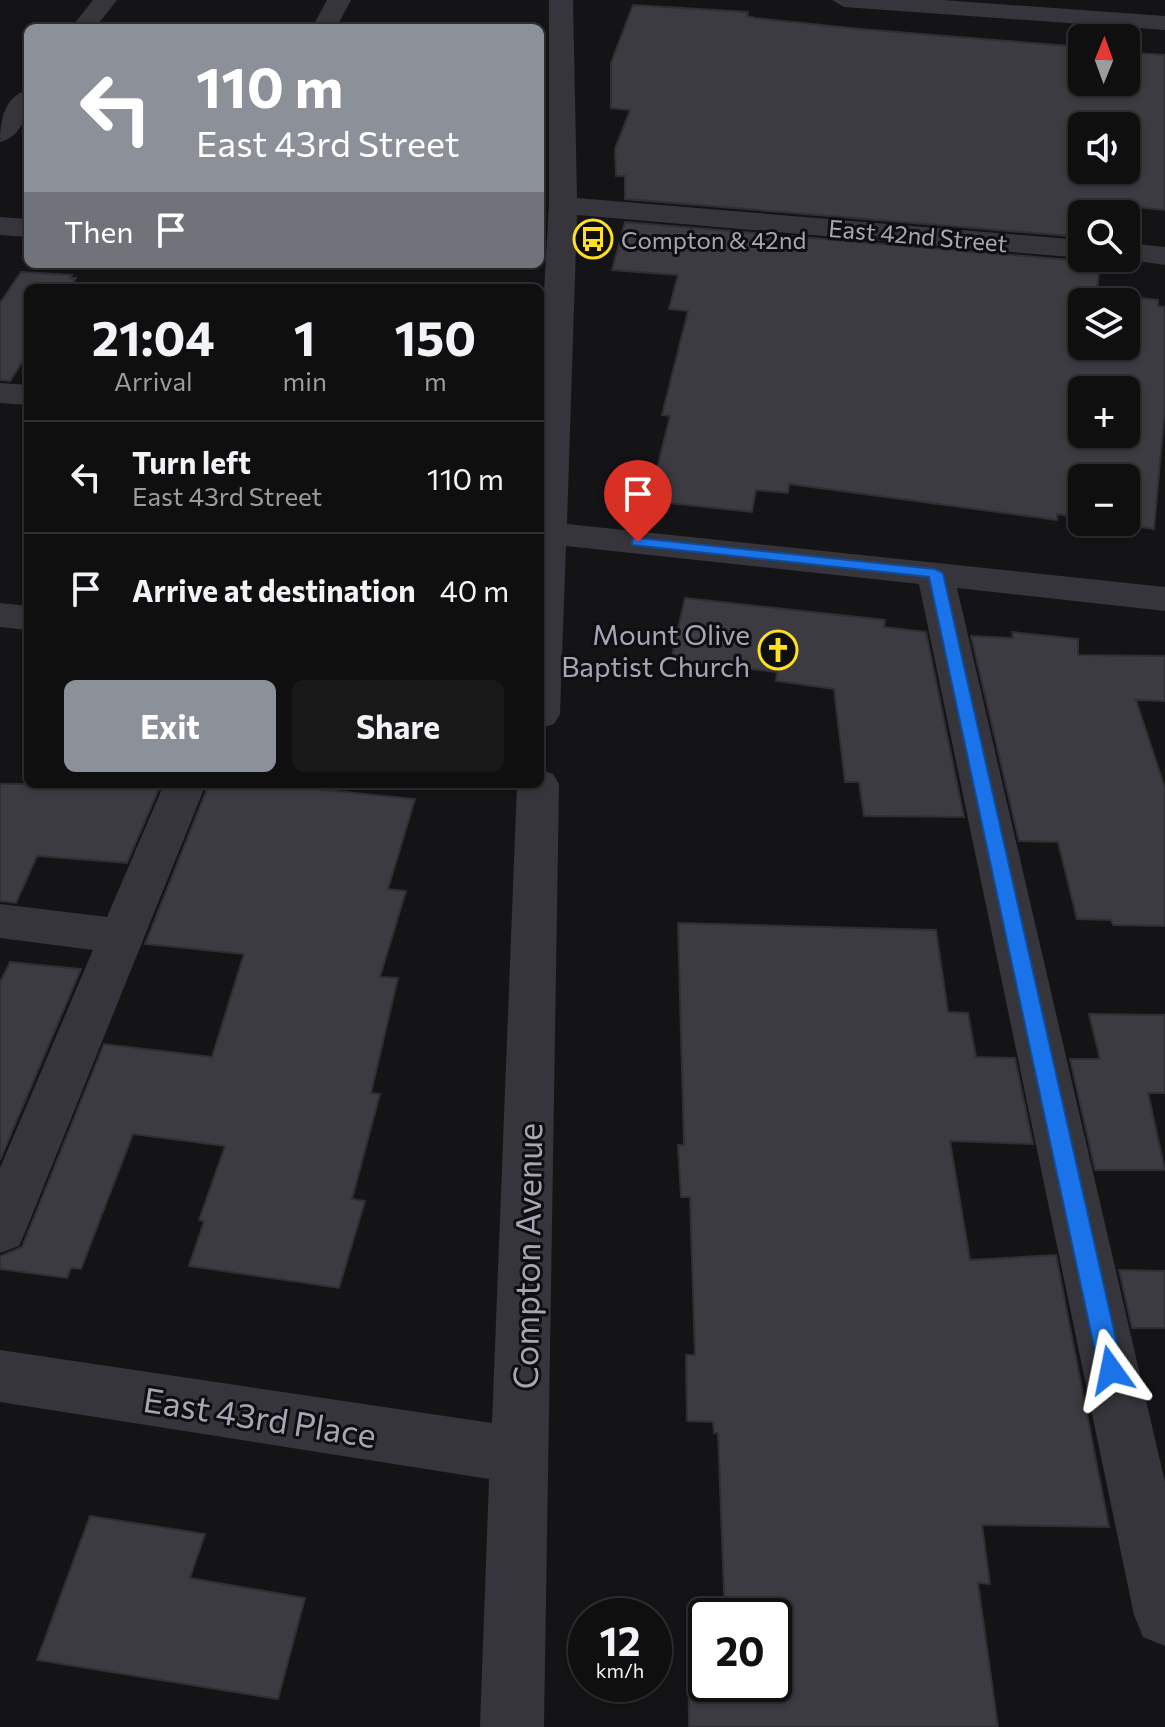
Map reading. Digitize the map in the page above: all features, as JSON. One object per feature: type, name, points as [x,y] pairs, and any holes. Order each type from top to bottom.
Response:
[{"type":"street","points":[[86,24],[105,0]]},
{"type":"street","points":[[326,24],[339,0]]},
{"type":"street","points":[[544,610],[563,205],[561,0]]},
{"type":"street","points":[[844,0],[1165,23]]},
{"type":"street","points":[[0,134],[24,103]]},
{"type":"street","name":"East 42nd Street","points":[[563,205],[1068,248]]},
{"type":"street","points":[[0,226],[24,228]]},
{"type":"street","points":[[1140,253],[1165,256]]},
{"type":"street","points":[[544,265],[560,266]]},
{"type":"street","points":[[0,393],[24,395]]},
{"type":"street","points":[[548,533],[1165,599]]},
{"type":"street","points":[[935,573],[1165,1615]]},
{"type":"street","points":[[0,615],[24,618]]},
{"type":"street","points":[[0,1230],[183,788]]},
{"type":"street","name":"Compton Avenue","points":[[512,1727],[538,788]]},
{"type":"street","points":[[0,921],[124,937]]},
{"type":"street","name":"East 43rd Place","points":[[0,1376],[521,1456]]},
{"type":"building","points":[[633,5],[748,12],[747,16],[755,18],[1068,46],[1068,96],[1140,96],[1140,53],[1165,55],[1165,210],[1140,208],[1140,200],[1068,200],[1068,236],[625,199],[625,176],[616,176],[615,149],[630,110],[611,108],[611,63]]},
{"type":"building","points":[[625,222],[1068,260],[1068,272],[1099,272],[1097,288],[1068,288],[1068,360],[1140,360],[1140,298],[1158,300],[1158,306],[1165,307],[1165,407],[1154,529],[1140,527],[1140,464],[1068,464],[1068,516],[1057,514],[1057,520],[789,484],[788,493],[756,490],[752,512],[649,501],[670,416],[662,415],[688,311],[669,309],[678,275],[612,270]]},
{"type":"building","points":[[21,272],[72,275],[70,278],[76,278],[72,284],[24,284],[24,359],[10,381],[0,380],[0,303]]},
{"type":"building","points":[[685,598],[885,620],[884,627],[926,632],[964,817],[864,816],[859,782],[845,782],[834,689],[776,681],[777,672],[671,660]]},
{"type":"building","points":[[1012,632],[1078,639],[1078,655],[1165,656],[1165,701],[1136,700],[1165,788],[1165,926],[1113,925],[1111,920],[1077,919],[1058,842],[1019,841],[971,636],[1013,638]]},
{"type":"building","points":[[0,784],[24,784],[24,788],[159,788],[127,863],[37,856],[16,903],[0,901]]},
{"type":"building","points":[[207,788],[308,788],[415,799],[388,889],[406,891],[380,977],[398,978],[371,1093],[380,1094],[352,1199],[365,1201],[339,1288],[189,1266],[204,1221],[199,1220],[225,1146],[133,1134],[81,1269],[71,1268],[67,1278],[0,1269],[0,1256],[22,1247],[104,1044],[212,1057],[244,954],[145,944]]},
{"type":"building","points":[[678,923],[936,930],[948,1012],[968,1013],[976,1057],[1015,1058],[1033,1144],[950,1141],[970,1260],[1056,1255],[1109,1527],[982,1525],[990,1584],[978,1583],[998,1727],[689,1727],[689,1702],[792,1702],[792,1598],[724,1598],[718,1433],[714,1433],[713,1422],[687,1421],[686,1355],[695,1355],[690,1197],[681,1197],[678,1145],[684,1145]]},
{"type":"building","points":[[10,962],[81,969],[0,1160],[0,982]]},
{"type":"building","points":[[1089,1014],[1165,1015],[1165,1093],[1148,1093],[1165,1170],[1095,1170],[1070,1059],[1100,1059]]},
{"type":"building","points":[[1119,1270],[1165,1271],[1165,1328],[1132,1328]]},
{"type":"building","points":[[90,1516],[205,1534],[190,1578],[305,1598],[278,1699],[37,1660]]},
{"type":"place","name":"Compton & 42nd","points":[[593,239]]},
{"type":"place","name":"Mount Olive Baptist Church","points":[[778,650]]},
{"type":"route","points":[[638,542],[935,573],[1111,1370]]}]
